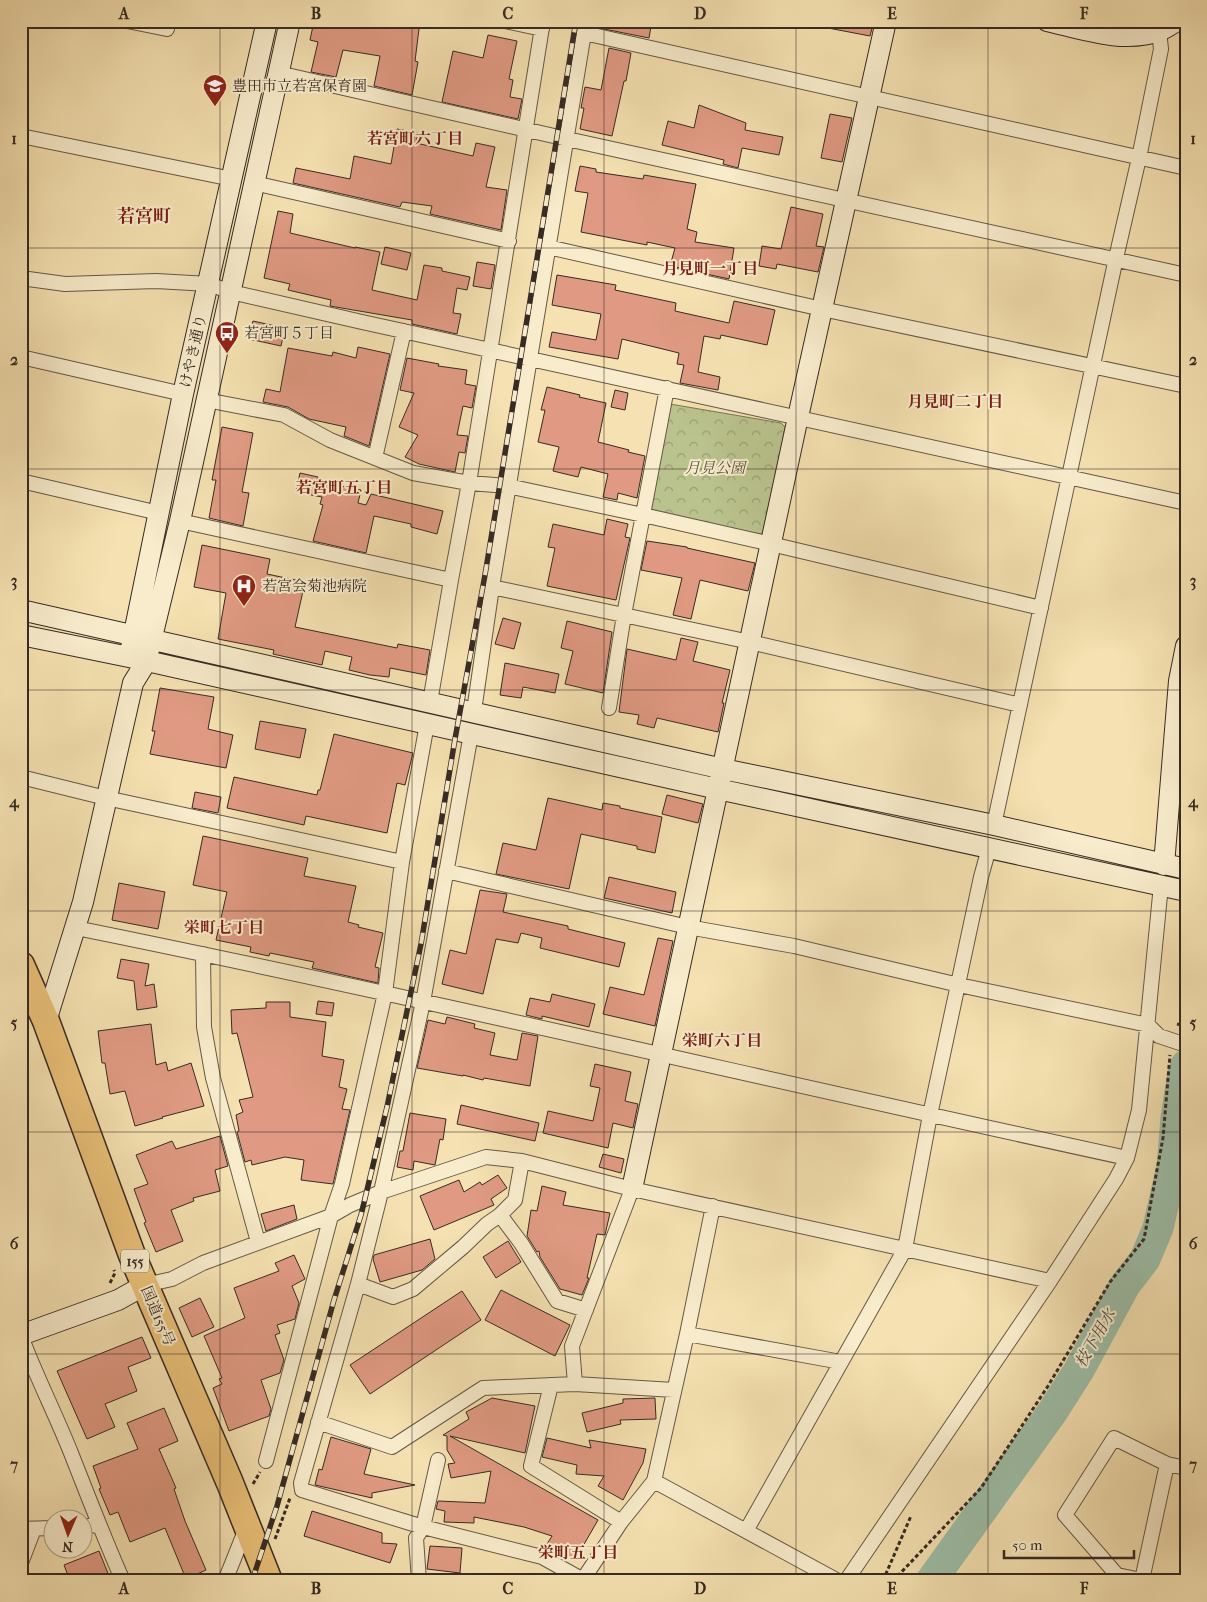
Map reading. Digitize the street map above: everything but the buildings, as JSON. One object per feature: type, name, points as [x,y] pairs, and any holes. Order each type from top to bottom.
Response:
[{"type":"highway","name":"国道155号","points":[[21,965],[46,1020],[145,1285],[247,1524],[269,1581]]},
{"type":"street","points":[[127,21],[167,29]]},
{"type":"street","name":"けやき通り","points":[[142,637],[159,513],[267,21]]},
{"type":"street","points":[[46,1020],[83,902],[142,637],[180,521],[290,21]]},
{"type":"street","points":[[430,702],[509,242],[542,25],[505,21]]},
{"type":"street","points":[[575,1384],[572,1346],[632,1189],[798,417],[886,21]]},
{"type":"street","points":[[1047,21],[1117,35],[1135,36],[1168,26]]},
{"type":"street","points":[[994,825],[1116,258],[1140,158],[1161,49],[1168,26]]},
{"type":"street","points":[[474,711],[508,486],[585,27],[870,98],[1186,168]]},
{"type":"street","points":[[278,74],[1186,274]]},
{"type":"street","points":[[21,136],[232,179]]},
{"type":"street","points":[[254,183],[509,242]]},
{"type":"street","points":[[548,247],[1186,386]]},
{"type":"street","points":[[21,278],[65,284],[156,281],[209,284],[230,292],[1186,503]]},
{"type":"street","points":[[376,458],[404,331]]},
{"type":"street","points":[[21,357],[184,394]]},
{"type":"street","points":[[610,708],[624,615],[667,388]]},
{"type":"street","points":[[206,400],[284,415],[330,440],[413,473],[469,483],[508,486],[643,515],[1040,608]]},
{"type":"street","points":[[21,481],[159,513]]},
{"type":"street","points":[[180,521],[451,580]]},
{"type":"street","points":[[492,587],[750,642],[1020,704]]},
{"type":"street","points":[[21,610],[723,768],[994,825],[1186,869]]},
{"type":"street","points":[[21,635],[718,790],[1186,891]]},
{"type":"street","points":[[1164,865],[1176,709],[1186,646]]},
{"type":"street","points":[[266,1461],[331,1216],[342,1184],[385,993],[402,862],[427,724]]},
{"type":"street","points":[[471,734],[423,1002],[358,1284],[301,1483],[302,1490],[423,1527],[542,1557],[583,1580],[621,1522],[654,1481],[713,1206]]},
{"type":"street","points":[[21,777],[106,798],[402,862]]},
{"type":"street","points":[[746,1531],[905,1249],[930,1115],[981,877],[989,848]]},
{"type":"street","points":[[446,871],[688,927],[794,946],[959,985],[1148,1025],[1159,1036],[1179,1042]]},
{"type":"street","points":[[846,1581],[1050,1281],[1116,1179],[1127,1158],[1138,1110],[1161,885]]},
{"type":"street","points":[[76,928],[385,993],[1127,1158]]},
{"type":"street","points":[[203,954],[204,1027],[213,1078],[258,1242]]},
{"type":"street","points":[[123,1581],[98,1526],[70,1452],[21,1335],[118,1300],[145,1285],[172,1279],[203,1263],[331,1216],[350,1205],[380,1192],[486,1156],[522,1161],[632,1189],[1050,1281]]},
{"type":"street","points":[[358,1284],[392,1297],[413,1289],[463,1248],[487,1224],[500,1216],[515,1200],[522,1161]]},
{"type":"street","points":[[500,1216],[521,1243],[557,1300],[586,1310]]},
{"type":"street","points":[[687,1334],[841,1362]]},
{"type":"street","points":[[318,1422],[392,1448],[483,1388],[575,1384],[674,1390]]},
{"type":"street","points":[[551,1385],[530,1466],[621,1522]]},
{"type":"street","points":[[1167,1464],[1144,1580],[1117,1575],[1065,1515],[1114,1438],[1167,1464],[1186,1468]]},
{"type":"street","points":[[419,1581],[416,1538],[423,1527],[438,1460]]},
{"type":"street","points":[[654,1481],[838,1581]]},
{"type":"street","points":[[225,1581],[247,1524]]},
{"type":"street","points":[[92,1526],[98,1526]]},
{"type":"street","points":[[21,1563],[28,1529],[42,1528]]},
{"type":"path","points":[[893,1581],[981,1488],[1048,1386],[1110,1282],[1144,1238],[1179,1042]]},
{"type":"path","points":[[104,1287],[111,1282],[115,1274],[113,1268]]},
{"type":"path","points":[[275,1540],[292,1494],[302,1490]]},
{"type":"green space","name":"月見公園","points":[[670,404],[781,423],[788,430],[766,535],[649,513]]},
{"type":"waterway","name":"枝下用水","points":[[931,1581],[1053,1411],[1079,1370],[1125,1285],[1145,1259],[1158,1228],[1172,1167],[1176,1118],[1186,1065]]},
{"type":"railway","points":[[252,1581],[277,1506],[334,1300],[361,1215],[387,1107],[421,944],[455,739],[485,575],[576,21]]},
{"type":"place","name":"豊田市立若宮保育園","points":[[215,107]]},
{"type":"place","name":"若宮町５丁目","points":[[227,354]]},
{"type":"place","name":"若宮会菊池病院","points":[[244,607]]},
{"type":"district","name":"若宮町六丁目","points":[[415,138]]},
{"type":"district","name":"若宮町","points":[[144,216]]},
{"type":"district","name":"月見町一丁目","points":[[710,268]]},
{"type":"district","name":"月見町二丁目","points":[[955,401]]},
{"type":"district","name":"若宮町五丁目","points":[[344,487]]},
{"type":"district","name":"栄町七丁目","points":[[224,927]]},
{"type":"district","name":"栄町六丁目","points":[[722,1040]]},
{"type":"district","name":"栄町五丁目","points":[[578,1552]]}]
